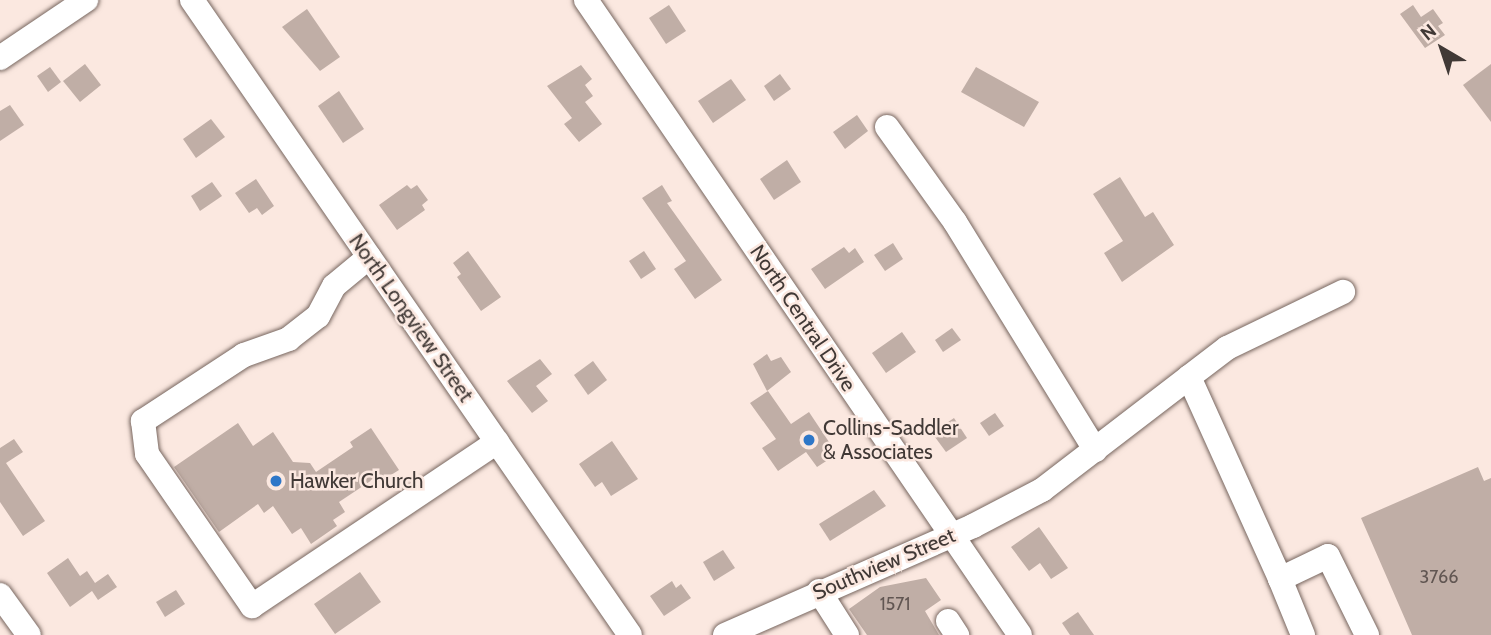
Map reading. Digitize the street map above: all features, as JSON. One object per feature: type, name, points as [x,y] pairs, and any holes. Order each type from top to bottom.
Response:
[{"type":"street","points":[[0,58],[86,0]]},
{"type":"street","name":"North Longview Street","points":[[192,0],[630,635]]},
{"type":"street","name":"North Central Drive","points":[[586,0],[1020,635]]},
{"type":"street","points":[[887,127],[955,222],[1081,421],[1095,450]]},
{"type":"street","points":[[369,257],[334,286],[317,316],[289,340],[243,355],[144,421],[147,454],[252,606],[496,442]]},
{"type":"street","name":"Southview Street","points":[[725,635],[819,591],[951,535],[1042,489],[1227,348],[1343,292]]},
{"type":"street","points":[[1189,377],[1303,635]]},
{"type":"street","points":[[1280,579],[1328,556],[1367,635]]},
{"type":"street","points":[[819,591],[847,635]]},
{"type":"street","points":[[0,594],[29,635]]},
{"type":"building","points":[[669,5],[686,31],[666,44],[649,18]]},
{"type":"building","points":[[1413,5],[1421,17],[1433,9],[1443,23],[1438,26],[1445,35],[1425,48],[1400,14]]},
{"type":"building","points":[[307,9],[340,57],[320,71],[282,27]]},
{"type":"building","points":[[85,64],[101,85],[80,102],[63,81]]},
{"type":"building","points":[[1491,64],[1491,122],[1463,85]]},
{"type":"building","points":[[581,65],[592,79],[585,85],[593,96],[585,102],[602,124],[579,142],[564,124],[572,118],[547,86]]},
{"type":"building","points":[[50,67],[61,82],[48,92],[37,76]]},
{"type":"building","points":[[976,67],[1039,102],[1024,127],[961,92]]},
{"type":"building","points":[[780,74],[791,89],[774,101],[764,86]]},
{"type":"building","points":[[731,79],[746,100],[713,123],[698,101]]},
{"type":"building","points":[[339,91],[364,129],[343,143],[318,106]]},
{"type":"building","points":[[10,105],[24,125],[0,141],[0,111]]},
{"type":"building","points":[[857,115],[868,131],[845,149],[833,132]]},
{"type":"building","points":[[211,119],[225,137],[196,158],[183,139]]},
{"type":"building","points":[[787,160],[801,182],[774,200],[760,179]]},
{"type":"building","points":[[1120,177],[1145,217],[1153,212],[1174,245],[1122,282],[1104,253],[1123,241],[1093,194]]},
{"type":"building","points":[[256,179],[274,206],[262,215],[257,208],[249,213],[235,193]]},
{"type":"building","points":[[212,182],[222,196],[200,211],[191,196]]},
{"type":"building","points":[[407,185],[411,189],[417,185],[428,200],[422,205],[425,210],[397,230],[379,205]]},
{"type":"building","points":[[662,185],[672,201],[667,203],[722,280],[695,299],[674,269],[686,261],[642,198]]},
{"type":"building","points":[[893,243],[903,259],[885,271],[874,255]]},
{"type":"building","points":[[844,247],[849,253],[855,248],[864,262],[825,289],[811,269]]},
{"type":"building","points":[[468,251],[501,297],[481,311],[457,277],[461,274],[453,263]]},
{"type":"building","points":[[644,251],[656,269],[641,279],[629,261]]},
{"type":"building","points":[[952,328],[961,340],[943,352],[935,340]]},
{"type":"building","points":[[902,332],[916,352],[886,373],[872,353]]},
{"type":"building","points":[[767,354],[771,361],[781,357],[791,372],[767,391],[753,364]]},
{"type":"building","points":[[540,359],[552,374],[536,386],[548,401],[532,413],[507,381]]},
{"type":"building","points":[[593,361],[607,380],[588,395],[574,375]]},
{"type":"building","points":[[768,391],[791,424],[809,412],[837,454],[817,467],[806,452],[778,471],[762,448],[776,439],[750,403]]},
{"type":"building","points":[[995,413],[1004,426],[989,436],[980,423]]},
{"type":"building","points":[[954,418],[967,438],[946,452],[932,433]]},
{"type":"building","name":"Hawker Church","points":[[238,423],[253,446],[273,432],[293,462],[310,463],[316,472],[353,447],[350,442],[371,428],[399,470],[378,483],[375,478],[339,502],[345,512],[333,520],[337,526],[311,544],[301,528],[292,534],[273,506],[264,513],[258,504],[219,532],[174,467]]},
{"type":"building","points":[[14,439],[23,452],[6,463],[45,521],[23,536],[0,502],[0,448]]},
{"type":"building","points":[[612,441],[638,479],[611,496],[602,482],[595,487],[579,464]]},
{"type":"building","points":[[1478,467],[1484,481],[1491,478],[1491,635],[1412,635],[1361,518]]},
{"type":"building","points":[[874,490],[886,506],[830,541],[819,524]]},
{"type":"building","points":[[1039,527],[1068,568],[1051,579],[1040,563],[1029,571],[1011,547]]},
{"type":"building","points":[[723,550],[735,568],[714,581],[703,562]]},
{"type":"building","points":[[68,558],[80,576],[87,571],[95,583],[108,574],[117,587],[98,600],[92,591],[70,607],[47,573]]},
{"type":"building","points":[[360,572],[381,602],[335,634],[314,604]]},
{"type":"building","points":[[926,578],[941,600],[925,611],[939,635],[867,635],[849,609],[880,587]]},
{"type":"building","points":[[672,581],[676,588],[681,584],[691,598],[664,616],[650,596]]},
{"type":"building","points":[[176,590],[185,604],[165,617],[156,602]]},
{"type":"building","points":[[1078,612],[1094,635],[1070,635],[1062,623]]},
{"type":"place","name":"Collins-Saddler & Associates","points":[[809,440]]},
{"type":"place","name":"Hawker Church","points":[[276,481]]}]
